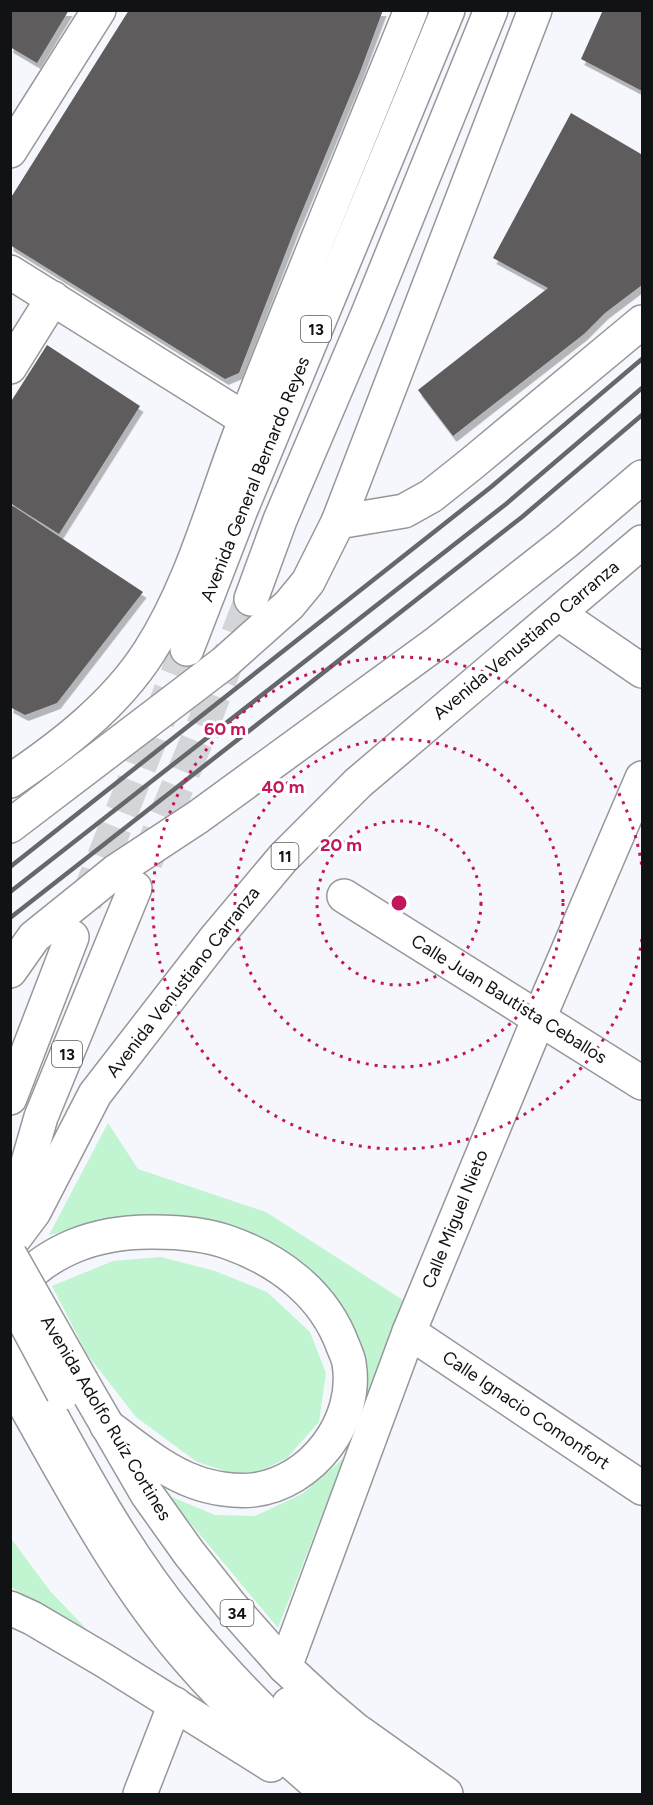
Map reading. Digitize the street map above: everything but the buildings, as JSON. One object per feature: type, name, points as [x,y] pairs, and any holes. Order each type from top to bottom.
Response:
[{"type":"main road","points":[[10,151],[99,10]]},
{"type":"main road","points":[[10,781],[32,767],[91,720],[118,692],[148,654],[173,611],[245,420],[411,10]]},
{"type":"main road","name":"Avenida General Bernardo Reyes","points":[[187,649],[240,512],[448,10]]},
{"type":"main road","name":"13","points":[[250,599],[280,520],[367,316],[491,10]]},
{"type":"main road","points":[[10,826],[224,663],[289,605],[308,582],[338,522],[535,10]]},
{"type":"main road","points":[[10,272],[245,420]]},
{"type":"main road","points":[[10,367],[53,298]]},
{"type":"main road","points":[[338,522],[404,511],[431,496],[642,322]]},
{"type":"main road","points":[[10,971],[34,937],[116,871],[198,817],[438,642],[567,541],[642,477]]},
{"type":"main road","name":"Avenida Venustiano Carranza","points":[[10,1244],[34,1212],[95,1094],[214,939],[283,858],[358,783],[642,542]]},
{"type":"main road","points":[[559,614],[642,671]]},
{"type":"main road","name":"Calle Miguel Nieto","points":[[285,1667],[409,1332],[539,1018],[642,778]]},
{"type":"main road","name":"13","points":[[10,1225],[41,1117],[135,888]]},
{"type":"main road","name":"Calle Juan Bautista Ceballos","points":[[344,896],[642,1083]]},
{"type":"main road","name":"13","points":[[10,1098],[72,937]]},
{"type":"main road","points":[[107,1426],[162,1466],[195,1482],[253,1490],[279,1483],[305,1468],[327,1447],[342,1422],[350,1393],[349,1362],[338,1332],[324,1307],[299,1282],[263,1258],[228,1242],[183,1232],[141,1232],[103,1237],[74,1245],[55,1254],[29,1274],[10,1295],[45,1392],[121,1536],[182,1622],[239,1687],[276,1723],[316,1758],[365,1794]]},
{"type":"main road","name":"Avenida Adolfo Ruíz Cortines","points":[[10,1255],[45,1392],[92,1524],[187,1658],[249,1724],[328,1794]]},
{"type":"main road","name":"Calle Ignacio Comonfort","points":[[409,1332],[642,1488]]},
{"type":"main road","points":[[10,1340],[115,1488],[157,1552],[205,1616],[253,1670],[298,1713],[354,1759],[406,1794]]},
{"type":"main road","name":"Avenida Adolfo Ruíz Cortines","points":[[45,1392],[107,1426],[147,1494],[189,1553],[231,1606],[285,1667],[357,1730],[446,1794]]},
{"type":"main road","points":[[10,1608],[56,1632],[320,1794]]},
{"type":"main road","points":[[140,1794],[175,1704]]},
{"type":"green space","points":[[108,1123],[138,1169],[266,1212],[403,1300],[355,1431],[367,1390],[358,1335],[318,1284],[111,1220],[49,1235]]},
{"type":"green space","points":[[161,1257],[215,1271],[267,1292],[310,1332],[326,1373],[319,1422],[287,1458],[247,1478],[197,1462],[136,1417],[87,1354],[52,1286],[113,1261]]},
{"type":"green space","points":[[344,1458],[278,1628],[167,1495],[215,1515],[255,1516],[302,1494]]},
{"type":"green space","points":[[10,1537],[50,1591],[97,1640],[11,1587]]},
{"type":"tunnel","points":[[146,862],[200,733],[251,599]]},
{"type":"tunnel","points":[[85,903],[187,649]]},
{"type":"railway","points":[[10,867],[491,487],[642,359]]},
{"type":"railway","points":[[10,892],[506,504],[642,388]]},
{"type":"railway","points":[[10,918],[522,517],[642,415]]}]
